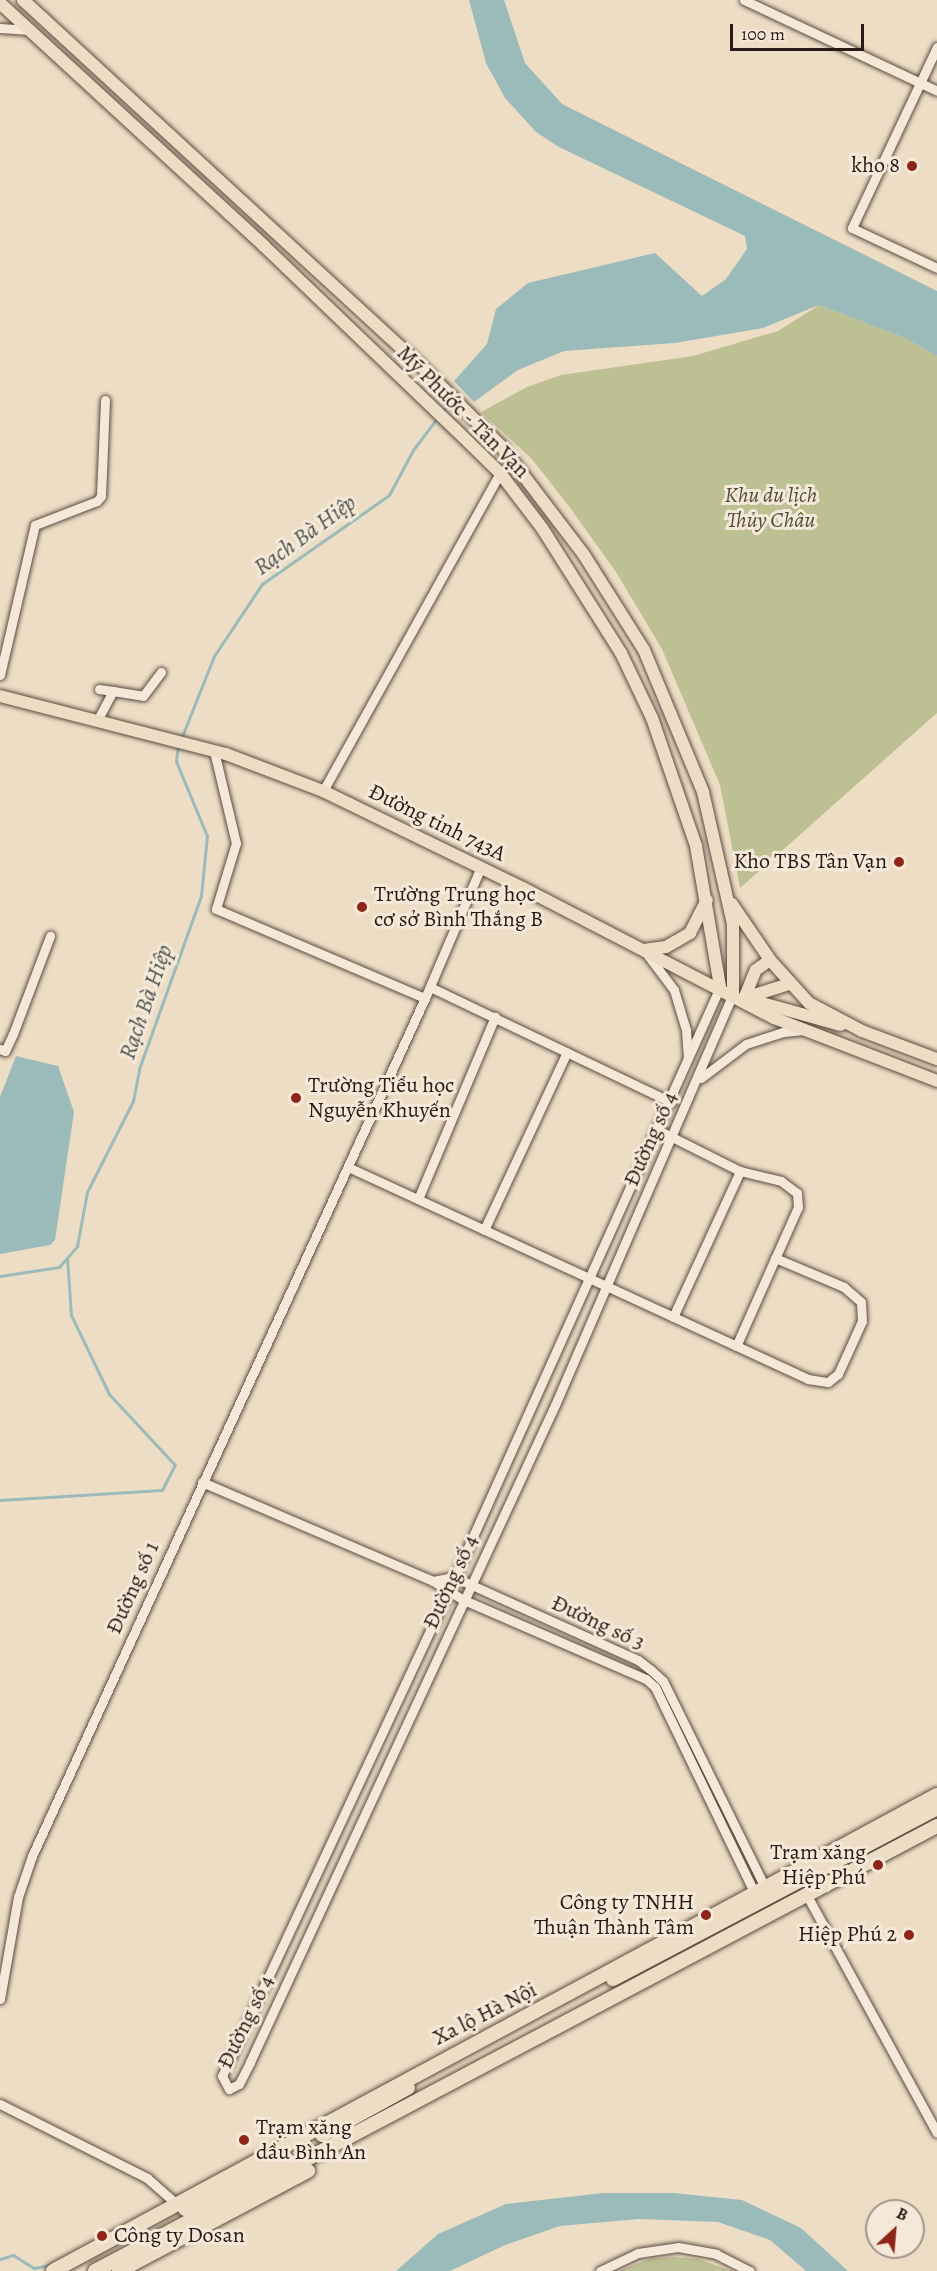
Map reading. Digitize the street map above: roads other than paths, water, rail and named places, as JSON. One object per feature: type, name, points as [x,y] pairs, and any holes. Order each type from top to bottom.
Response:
[{"type":"highway","name":"Xa lộ Hà Nội","points":[[52,2271],[180,2207],[762,1895],[937,1795]]},
{"type":"highway","name":"Xa lộ Hà Nội","points":[[762,1895],[937,1808]]},
{"type":"highway","points":[[95,2271],[317,2161],[808,1898],[852,1878],[857,1869],[937,1827]]},
{"type":"highway","points":[[917,1837],[937,1833]]},
{"type":"highway","points":[[119,2271],[280,2180]]},
{"type":"highway","name":"Xa lộ Hà Nội","points":[[70,2271],[180,2207]]},
{"type":"main road","name":"Mỹ Phước - Tân Vạn","points":[[26,2],[423,368],[475,419],[501,446],[584,555],[654,670],[703,792],[728,899],[735,940],[738,996]]},
{"type":"main road","name":"Mỹ Phước - Tân Vạn","points":[[0,3],[264,246],[500,473],[584,589],[634,680],[676,781],[707,899],[720,987]]},
{"type":"main road","points":[[634,680],[654,670]]},
{"type":"main road","points":[[0,696],[98,719]]},
{"type":"main road","name":"Đường tỉnh 743A","points":[[98,719],[214,751],[323,791],[720,987]]},
{"type":"main road","points":[[643,950],[666,947],[690,933],[707,899]]},
{"type":"main road","name":"Mỹ Phước - Tân Vạn","points":[[728,899],[770,960],[789,984],[808,1002],[862,1031],[937,1059]]},
{"type":"main road","points":[[738,996],[756,970],[770,960]]},
{"type":"main road","points":[[738,996],[789,984]]},
{"type":"main road","points":[[720,987],[806,1030],[937,1081]]},
{"type":"main road","points":[[738,996],[771,999],[822,1020],[862,1031]]},
{"type":"street","points":[[744,0],[937,91]]},
{"type":"street","points":[[0,28],[30,30]]},
{"type":"street","points":[[937,47],[852,228],[937,268]]},
{"type":"street","points":[[0,675],[35,525],[98,501],[101,496],[105,400]]},
{"type":"street","points":[[323,791],[500,473]]},
{"type":"street","points":[[99,689],[143,696],[161,672]]},
{"type":"street","points":[[98,719],[113,691]]},
{"type":"street","points":[[214,751],[236,843],[216,909],[425,998]]},
{"type":"street","name":"Đường số 1","points":[[0,1999],[18,1897],[32,1856],[430,987],[481,867]]},
{"type":"street","points":[[0,1049],[5,1051],[13,1034],[50,936]]},
{"type":"street","points":[[643,950],[674,990],[686,1030],[688,1062]]},
{"type":"street","points":[[430,987],[670,1102]]},
{"type":"street","name":"Đường số 4","points":[[720,987],[658,1130],[588,1278],[448,1592],[222,2076],[229,2089],[239,2084],[250,2062],[471,1585],[738,996]]},
{"type":"street","points":[[418,1199],[495,1017]]},
{"type":"street","points":[[698,1082],[728,1054],[746,1044],[784,1032],[806,1030]]},
{"type":"street","points":[[484,1230],[567,1052]]},
{"type":"street","points":[[658,1130],[740,1171],[781,1181],[797,1193],[798,1207],[736,1346]]},
{"type":"street","points":[[348,1167],[736,1346],[817,1381],[828,1382],[838,1374],[862,1321],[861,1302],[844,1287],[775,1258]]},
{"type":"street","points":[[673,1317],[740,1171]]},
{"type":"street","name":"Đường số 3","points":[[202,1482],[433,1581],[464,1600],[663,1681],[762,1895]]},
{"type":"street","points":[[433,1581],[454,1578]]},
{"type":"street","name":"Đường số 3","points":[[454,1578],[638,1660],[648,1674]]},
{"type":"street","points":[[808,1898],[936,2127]]},
{"type":"street","points":[[0,2104],[140,2174],[180,2207]]},
{"type":"street","points":[[600,2271],[638,2253],[678,2247],[716,2254],[750,2271]]},
{"type":"water","points":[[469,0],[504,0],[525,63],[562,104],[937,291],[937,356],[905,338],[819,305],[763,328],[675,343],[564,351],[518,370],[474,402],[454,381],[487,344],[496,309],[528,283],[655,253],[702,296],[726,279],[747,249],[745,236],[559,147],[536,132],[505,98],[486,63]]},
{"type":"water","points":[[16,1056],[58,1066],[74,1112],[55,1240],[50,1245],[0,1254],[0,1097]]},
{"type":"water","points":[[603,2193],[674,2193],[742,2200],[801,2228],[848,2271],[806,2271],[770,2240],[718,2222],[639,2219],[560,2226],[505,2245],[450,2271],[396,2271],[438,2234],[506,2204]]},
{"type":"waterway","name":"Rạch Bà Hiệp","points":[[441,413],[451,402]]},
{"type":"waterway","name":"Rạch Bà Hiệp","points":[[181,739],[214,656],[262,584],[389,495],[413,450],[437,418]]},
{"type":"waterway","name":"Rạch Bà Hiệp","points":[[0,1276],[59,1267],[77,1246],[87,1192],[133,1101],[139,1069],[201,896],[207,836],[176,761],[178,745]]},
{"type":"waterway","points":[[0,1500],[162,1490],[175,1465],[109,1394],[71,1315],[67,1258]]},
{"type":"waterway","points":[[0,2259],[13,2255],[34,2268],[59,2263]]},
{"type":"place","name":"kho 8","points":[[912,166]]},
{"type":"place","name":"Kho TBS Tân Vạn","points":[[899,862]]},
{"type":"place","name":"Trường Trung học cơ sở Bình Thắng B","points":[[362,907]]},
{"type":"place","name":"Trường Tiểu học Nguyễn Khuyến","points":[[296,1098]]},
{"type":"place","name":"Trạm xăng Hiệp Phú","points":[[878,1865]]},
{"type":"place","name":"Công ty TNHH Thuận Thành Tâm","points":[[706,1915]]},
{"type":"place","name":"Hiệp Phú 2","points":[[909,1935]]},
{"type":"place","name":"Trạm xăng dầu Bình An","points":[[244,2140]]},
{"type":"place","name":"Công ty Dosan","points":[[102,2236]]},
{"type":"park label","name":"Khu du lịch Thủy Châu","points":[[771,508]]}]
